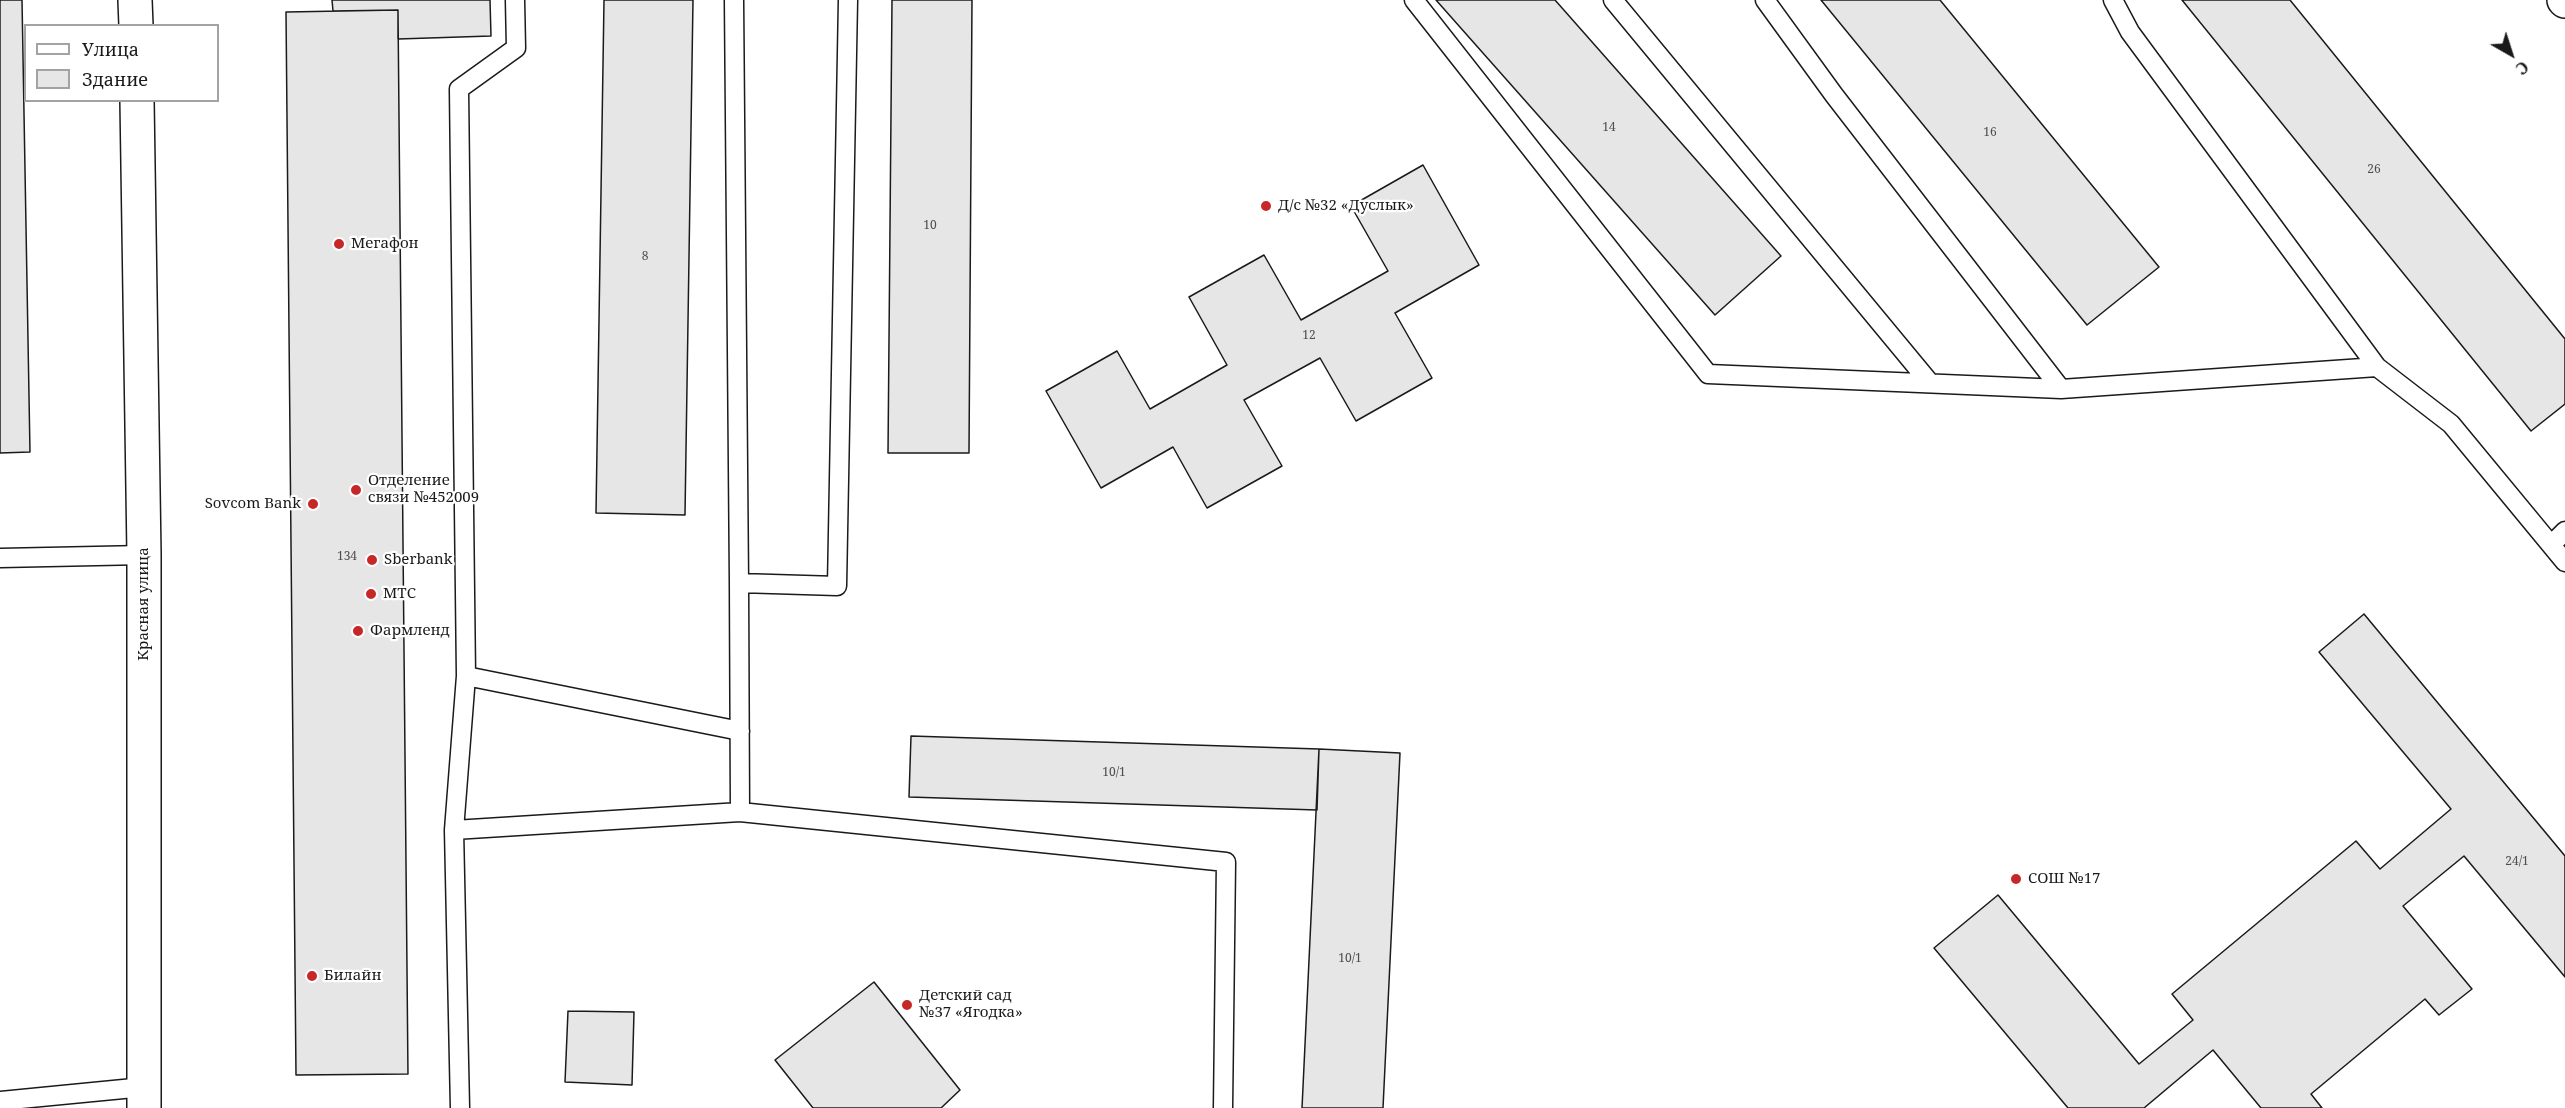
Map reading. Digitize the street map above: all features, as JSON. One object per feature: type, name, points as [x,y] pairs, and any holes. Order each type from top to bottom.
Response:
[{"type":"street","points":[[135,0],[136,24]]},
{"type":"street","name":"Красная улица","points":[[137,102],[144,555],[144,1097]]},
{"type":"lane","points":[[460,1108],[454,830],[466,675],[459,89],[516,48],[515,0]]},
{"type":"lane","points":[[734,0],[740,812]]},
{"type":"lane","points":[[739,583],[837,586],[848,0]]},
{"type":"lane","points":[[1414,0],[1708,374],[2061,389],[2377,367]]},
{"type":"lane","points":[[1613,0],[1930,383]]},
{"type":"lane","points":[[1765,0],[1834,95],[2061,389]]},
{"type":"lane","points":[[2113,0],[2130,32],[2377,367],[2451,424],[2565,562]]},
{"type":"lane","points":[[2551,545],[2565,531]]},
{"type":"lane","points":[[0,558],[144,555]]},
{"type":"lane","points":[[466,675],[740,731]]},
{"type":"lane","points":[[454,830],[740,812],[1226,862],[1223,1108]]},
{"type":"lane","points":[[0,1101],[144,1097]]},
{"type":"building","points":[[0,0],[22,0],[30,452],[0,453]]},
{"type":"building","points":[[332,0],[490,0],[491,36],[398,39],[398,10],[333,11]]},
{"type":"building","points":[[604,0],[693,0],[685,515],[596,513]]},
{"type":"building","points":[[892,0],[972,0],[969,453],[888,453]]},
{"type":"building","points":[[1436,0],[1555,0],[1781,256],[1715,315]]},
{"type":"building","points":[[1821,0],[1940,0],[2159,267],[2087,325]]},
{"type":"building","points":[[2182,0],[2290,0],[2565,339],[2565,404],[2531,431]]},
{"type":"building","points":[[398,10],[408,1074],[296,1075],[286,12]]},
{"type":"building","points":[[1423,165],[1479,265],[1395,313],[1432,378],[1356,421],[1320,358],[1244,400],[1282,466],[1207,508],[1173,447],[1101,488],[1046,391],[1117,351],[1150,409],[1227,365],[1189,297],[1264,255],[1301,320],[1388,271],[1351,206]]},
{"type":"building","points":[[2364,614],[2565,856],[2565,977],[2464,856],[2403,906],[2472,989],[2439,1015],[2425,999],[2311,1094],[2322,1108],[2261,1108],[2213,1050],[2144,1108],[2068,1108],[1934,948],[1998,895],[2139,1064],[2193,1020],[2172,994],[2356,841],[2380,869],[2451,809],[2319,652]]},
{"type":"building","points":[[911,736],[1319,749],[1317,810],[909,797]]},
{"type":"building","points":[[1319,749],[1400,753],[1383,1108],[1302,1108]]},
{"type":"building","points":[[874,982],[960,1090],[941,1108],[813,1108],[775,1060]]},
{"type":"building","points":[[568,1011],[634,1012],[632,1085],[565,1082]]},
{"type":"place","name":"Д/с №32 «Дуслык»","points":[[1266,206]]},
{"type":"place","name":"Мегафон","points":[[339,244]]},
{"type":"place","name":"Отделение связи №452009","points":[[356,490]]},
{"type":"place","name":"Sovcom Bank","points":[[313,504]]},
{"type":"place","name":"Sberbank","points":[[372,560]]},
{"type":"place","name":"МТС","points":[[371,594]]},
{"type":"place","name":"Фармленд","points":[[358,631]]},
{"type":"place","name":"СОШ №17","points":[[2016,879]]},
{"type":"place","name":"Билайн","points":[[312,976]]},
{"type":"place","name":"Детский сад №37 «Ягодка»","points":[[907,1005]]}]
